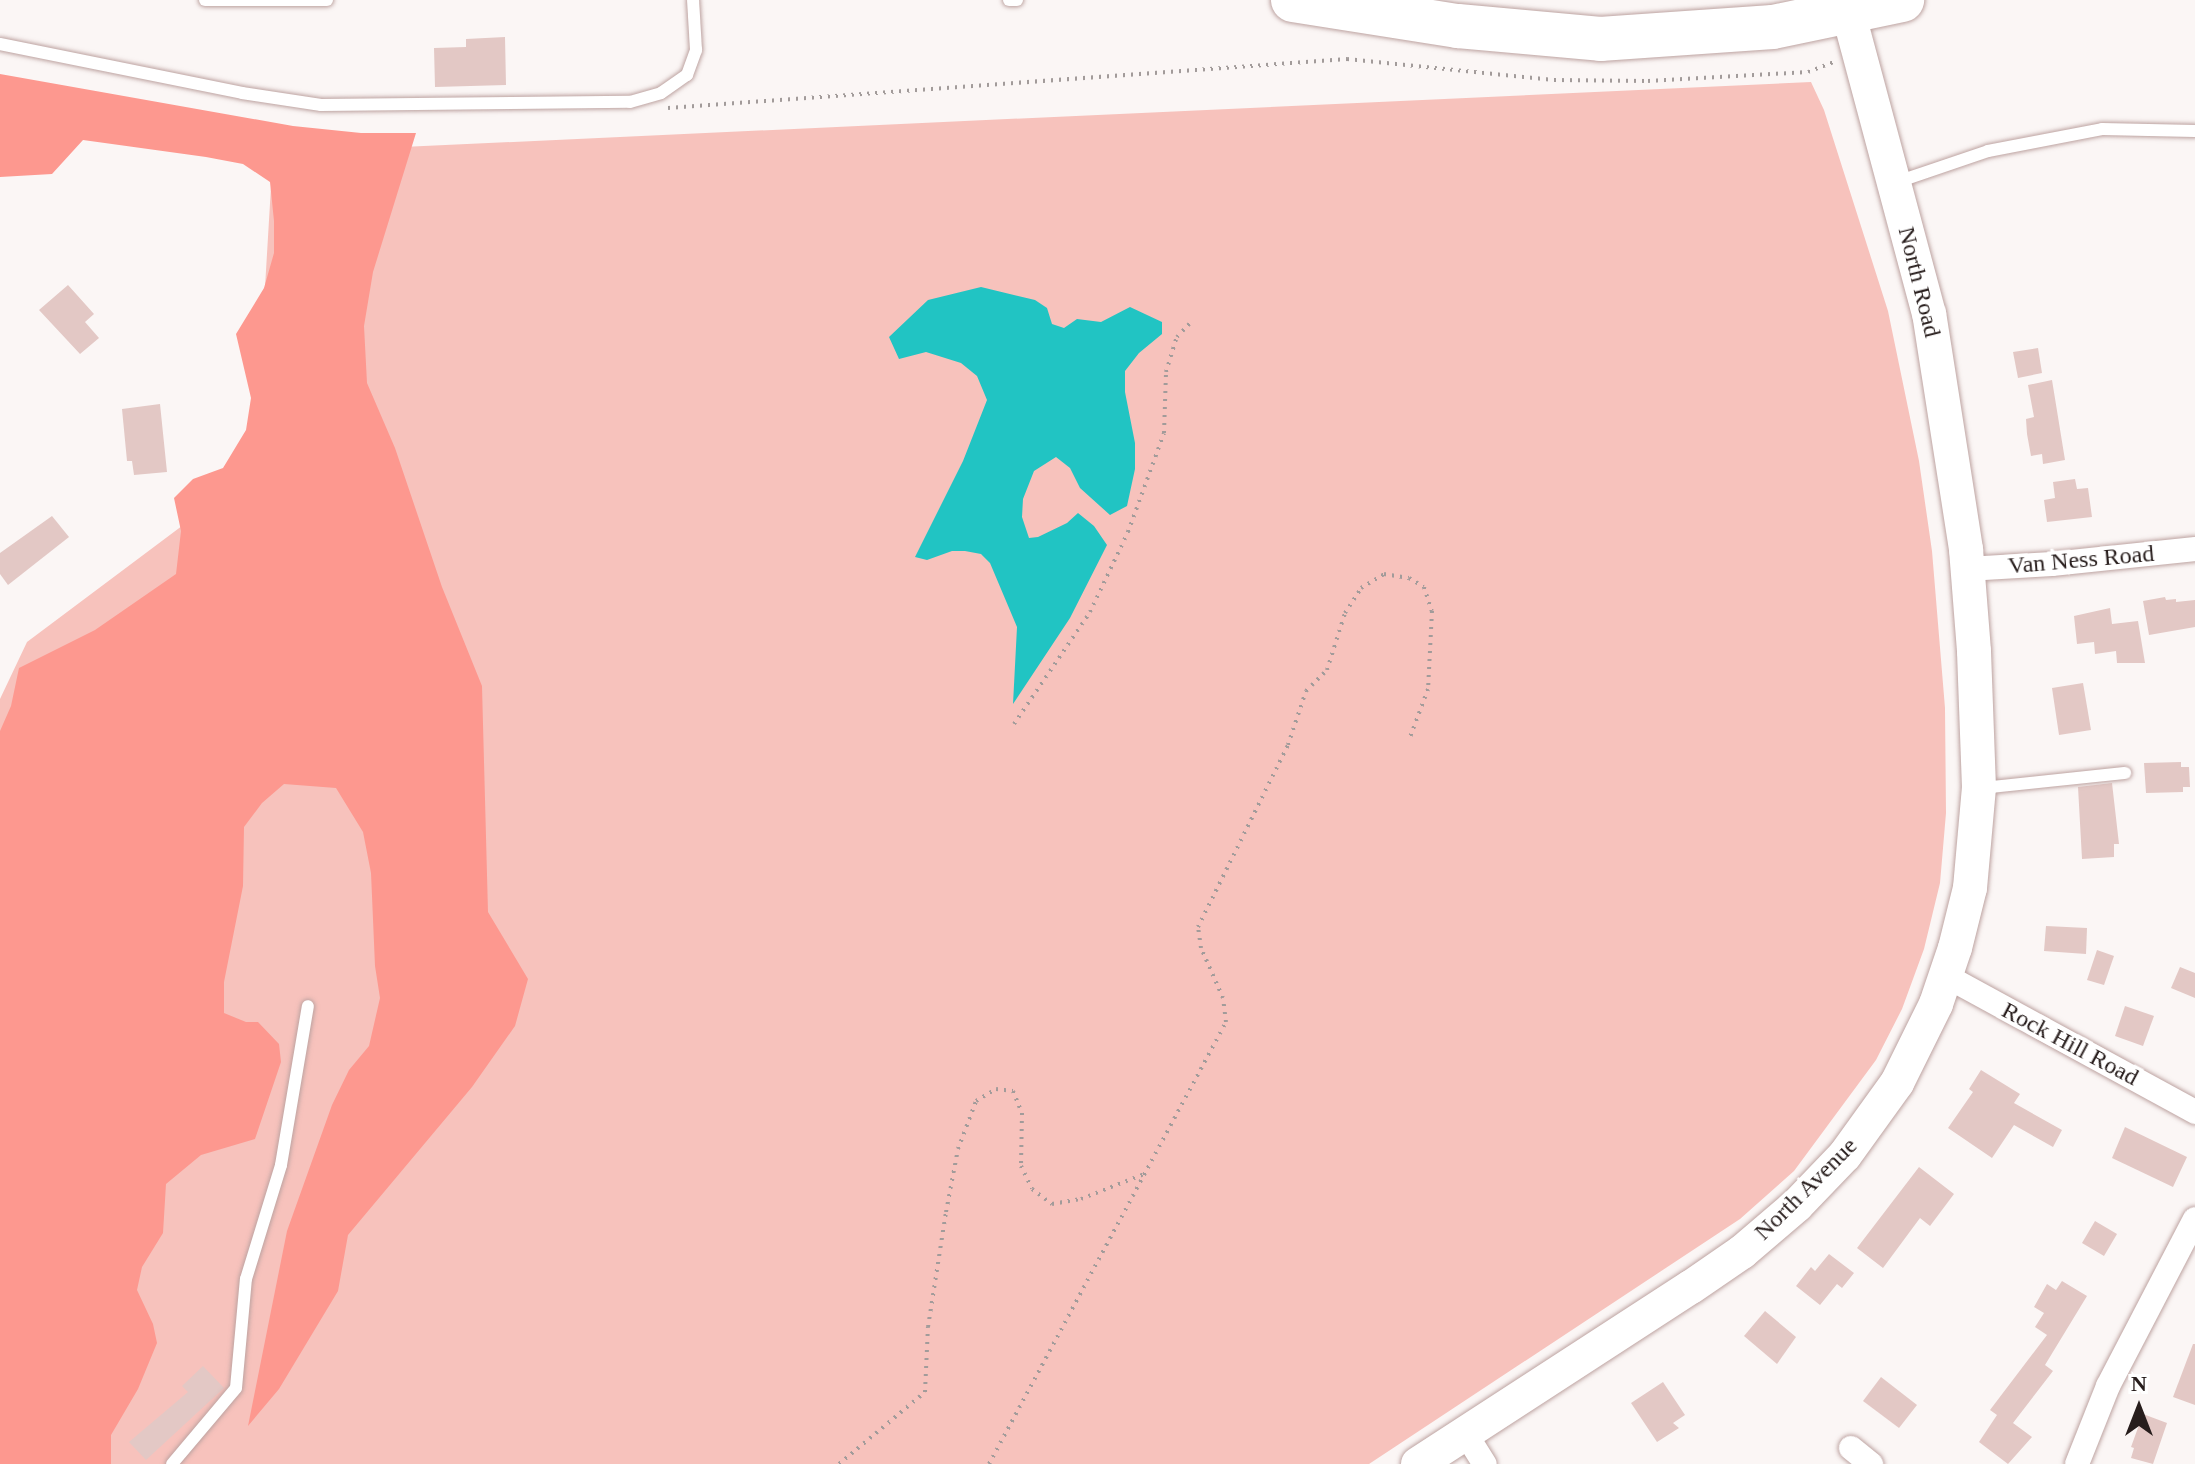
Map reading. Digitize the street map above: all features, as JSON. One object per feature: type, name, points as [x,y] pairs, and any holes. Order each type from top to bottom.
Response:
[{"type":"highway","points":[[1293,0],[1458,26],[1600,39],[1773,27],[1847,7],[1902,0]]},
{"type":"main road","name":"North Road","points":[[1847,7],[1935,341],[1967,569]]},
{"type":"main road","name":"North Avenue","points":[[1418,1464],[1464,1431],[1691,1287],[1787,1214],[1845,1155],[1882,1106],[1912,1056],[1946,976],[1970,888],[1979,788],[1967,569]]},
{"type":"street","name":"Van Ness Road","points":[[1967,569],[2052,564],[2195,549]]},
{"type":"street","name":"Rock Hill Road","points":[[1946,976],[2195,1112]]},
{"type":"street","points":[[2077,1464],[2108,1386],[2195,1219]]},
{"type":"street","points":[[1464,1431],[1485,1464]]},
{"type":"street","points":[[1851,1448],[1871,1464]]},
{"type":"lane","points":[[205,0],[327,0]]},
{"type":"lane","points":[[0,44],[242,93],[321,105],[630,102],[661,93],[687,75],[696,50],[693,0]]},
{"type":"lane","points":[[1009,0],[1017,0]]},
{"type":"lane","points":[[1894,183],[1988,151],[2102,129],[2195,131]]},
{"type":"lane","points":[[1979,788],[2125,773]]},
{"type":"lane","points":[[172,1464],[236,1388],[246,1279],[281,1165],[308,1006]]},
{"type":"path","points":[[664,108],[1347,59],[1554,80],[1648,81],[1808,72]]},
{"type":"path","points":[[1014,724],[1090,612],[1128,532],[1164,433],[1166,372],[1177,337],[1190,323]]},
{"type":"path","points":[[989,1464],[1226,1022],[1223,998],[1201,948],[1198,927],[1288,745],[1306,691],[1327,670],[1345,613],[1361,588],[1384,574],[1409,578],[1424,587],[1432,611],[1428,689],[1409,740]]},
{"type":"path","points":[[839,1464],[925,1392],[928,1327],[946,1212],[958,1149],[976,1101],[996,1089],[1013,1091],[1022,1113],[1021,1166],[1032,1189],[1052,1204],[1081,1199],[1148,1172]]},
{"type":"shaded area","points":[[0,74],[293,126],[361,133],[416,133],[373,272],[364,326],[367,383],[395,448],[442,587],[482,686],[488,912],[528,979],[515,1026],[472,1087],[348,1235],[338,1291],[279,1389],[248,1426],[287,1231],[332,1105],[349,1070],[369,1046],[380,998],[375,966],[371,873],[363,832],[336,788],[284,784],[262,803],[244,827],[243,886],[224,982],[224,1013],[246,1022],[258,1022],[279,1044],[281,1062],[255,1139],[201,1155],[166,1184],[163,1233],[142,1267],[137,1290],[153,1324],[157,1343],[138,1389],[111,1435],[111,1464],[0,1464],[0,731],[11,706],[19,668],[95,630],[176,574],[181,531],[174,498],[193,479],[223,468],[246,430],[251,398],[236,334],[264,288],[274,253],[274,221],[270,182],[243,164],[206,157],[83,140],[52,174],[0,177]]},
{"type":"shaded area","points":[[1811,82],[1824,110],[1888,311],[1919,461],[1932,551],[1945,708],[1946,813],[1940,883],[1924,949],[1902,1009],[1876,1060],[1794,1171],[1740,1219],[1369,1464],[29,1464],[0,1272],[0,699],[27,642],[254,472],[273,153]]},
{"type":"water","points":[[981,287],[1035,300],[1047,308],[1052,324],[1064,328],[1077,319],[1101,322],[1130,307],[1162,322],[1162,334],[1139,353],[1125,371],[1125,392],[1135,443],[1135,469],[1127,506],[1110,515],[1080,488],[1070,468],[1056,457],[1034,471],[1023,499],[1022,517],[1029,538],[1067,523],[1078,513],[1094,526],[1107,545],[1070,618],[1013,704],[1017,627],[990,563],[981,554],[965,551],[952,551],[927,560],[915,557],[963,461],[987,400],[977,376],[961,363],[926,352],[899,359],[889,337],[928,300]]},
{"type":"building","points":[[505,37],[506,85],[435,87],[434,48],[466,47],[466,39]]},
{"type":"building","points":[[68,285],[94,314],[85,322],[99,338],[80,354],[39,310]]},
{"type":"building","points":[[2038,348],[2042,373],[2018,378],[2013,352]]},
{"type":"building","points":[[2052,380],[2065,460],[2043,464],[2042,454],[2031,456],[2026,419],[2034,417],[2028,385]]},
{"type":"building","points":[[160,404],[167,472],[134,475],[132,461],[127,461],[122,409]]},
{"type":"building","points":[[2075,479],[2077,489],[2088,488],[2092,517],[2047,522],[2044,500],[2055,498],[2053,482]]},
{"type":"building","points":[[52,516],[69,537],[8,585],[0,574],[0,553]]},
{"type":"building","points":[[2165,597],[2166,600],[2176,599],[2176,602],[2195,600],[2195,627],[2149,635],[2143,601]]},
{"type":"building","points":[[2110,608],[2112,624],[2138,621],[2145,663],[2117,663],[2116,651],[2095,654],[2094,642],[2077,644],[2074,616]]},
{"type":"building","points":[[2083,683],[2091,730],[2059,735],[2052,688]]},
{"type":"building","points":[[2181,762],[2181,767],[2189,767],[2190,787],[2183,787],[2183,792],[2146,793],[2144,763]]},
{"type":"building","points":[[2112,783],[2119,844],[2114,844],[2114,857],[2082,859],[2078,787]]},
{"type":"building","points":[[2046,926],[2087,928],[2086,954],[2044,951]]},
{"type":"building","points":[[2097,950],[2114,956],[2104,985],[2087,980]]},
{"type":"building","points":[[2180,967],[2195,973],[2195,998],[2171,988]]},
{"type":"building","points":[[2125,1006],[2154,1016],[2143,1046],[2115,1036]]},
{"type":"building","points":[[1981,1070],[2020,1094],[2014,1103],[2062,1130],[2053,1147],[2014,1125],[1992,1158],[1948,1128],[1973,1092],[1969,1089]]},
{"type":"building","points":[[2125,1127],[2187,1157],[2173,1187],[2112,1158]]},
{"type":"building","points":[[1919,1167],[1954,1194],[1930,1226],[1920,1218],[1883,1268],[1857,1248]]},
{"type":"building","points":[[2095,1221],[2117,1234],[2104,1256],[2082,1243]]},
{"type":"building","points":[[1829,1254],[1854,1273],[1842,1288],[1837,1284],[1820,1305],[1796,1286],[1811,1267],[1815,1271]]},
{"type":"building","points":[[2062,1281],[2087,1296],[2045,1365],[2053,1371],[2013,1423],[2032,1437],[2008,1464],[1979,1442],[1997,1415],[1990,1410],[2047,1335],[2035,1327],[2044,1313],[2034,1307],[2047,1284],[2056,1290]]},
{"type":"building","points":[[1765,1311],[1796,1337],[1777,1364],[1744,1336]]},
{"type":"building","points":[[2195,1344],[2195,1405],[2173,1397]]},
{"type":"building","points":[[203,1366],[224,1388],[146,1460],[129,1442],[188,1392],[182,1386]]},
{"type":"building","points":[[1881,1377],[1917,1405],[1899,1428],[1863,1401]]},
{"type":"building","points":[[1663,1382],[1685,1415],[1673,1423],[1679,1428],[1657,1442],[1631,1403]]},
{"type":"building","points":[[2143,1414],[2167,1423],[2153,1464],[2131,1458],[2134,1448],[2131,1447]]}]
